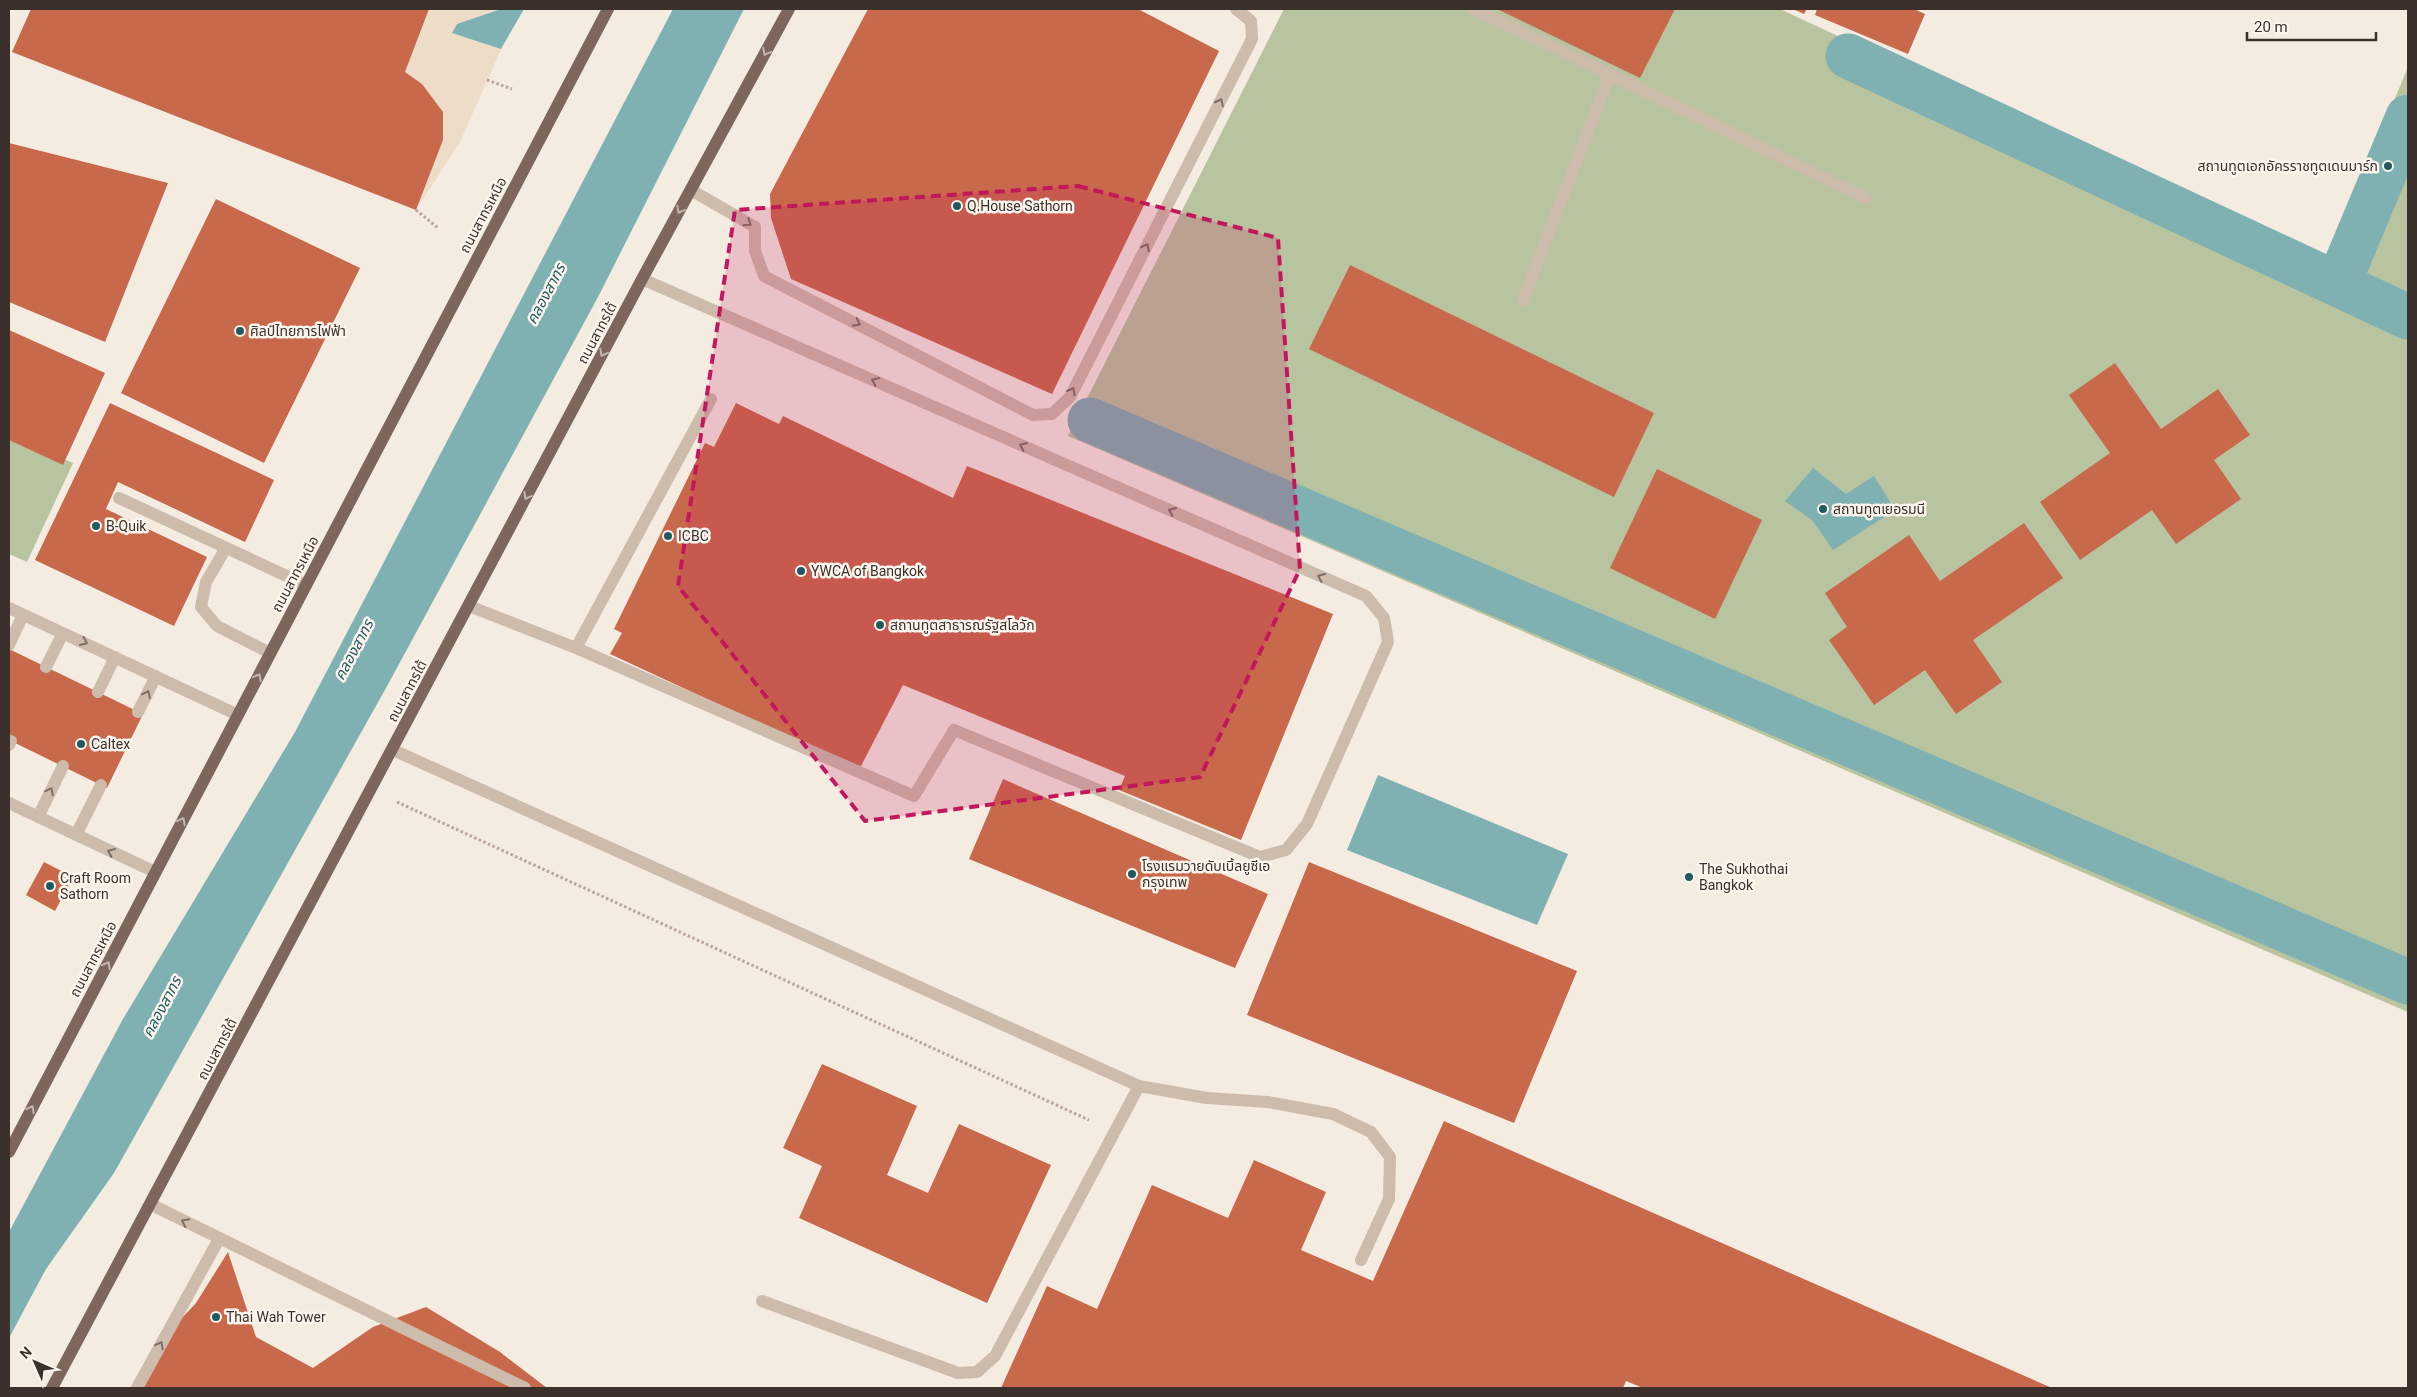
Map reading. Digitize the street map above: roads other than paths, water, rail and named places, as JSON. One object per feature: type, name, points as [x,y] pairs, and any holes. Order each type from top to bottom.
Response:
[{"type":"main road","name":"ถนนสาทรเหนือ","points":[[9,1152],[608,9]]},
{"type":"main road","name":"ถนนสาทรใต้","points":[[52,1388],[152,1205],[642,279],[789,9]]},
{"type":"lane","points":[[691,190],[755,227],[755,251],[764,276],[1033,415],[1052,414],[1070,397],[1252,39],[1251,21],[1236,9]]},
{"type":"lane","points":[[1474,9],[1866,198]]},
{"type":"lane","points":[[1523,300],[1610,74]]},
{"type":"lane","points":[[469,606],[576,648],[914,796],[954,730],[1260,857],[1286,850],[1308,824],[1388,642],[1384,618],[1366,596],[642,279]]},
{"type":"lane","points":[[576,648],[711,399]]},
{"type":"lane","points":[[118,498],[306,585]]},
{"type":"lane","points":[[226,548],[206,582],[201,607],[217,626],[270,653]]},
{"type":"lane","points":[[9,608],[238,715]]},
{"type":"lane","points":[[9,645],[23,615]]},
{"type":"lane","points":[[46,667],[63,633]]},
{"type":"lane","points":[[98,692],[115,657]]},
{"type":"lane","points":[[138,712],[156,676]]},
{"type":"lane","points":[[393,750],[1140,1086],[1207,1098],[1268,1102],[1333,1114],[1372,1132],[1390,1157],[1389,1199],[1361,1260]]},
{"type":"lane","points":[[38,817],[63,766]]},
{"type":"lane","points":[[76,835],[101,785]]},
{"type":"lane","points":[[9,803],[155,872]]},
{"type":"lane","points":[[762,1301],[958,1373],[977,1372],[995,1356],[1140,1086]]},
{"type":"lane","points":[[152,1205],[219,1240],[524,1388]]},
{"type":"lane","points":[[137,1388],[219,1240]]},
{"type":"water","points":[[501,9],[524,9],[501,49],[452,33],[457,24]]},
{"type":"water","name":"คลองสาทร","points":[[673,9],[744,9],[598,297],[386,688],[114,1173],[46,1269],[9,1338],[9,1232],[123,1019],[295,732]]},
{"type":"water","points":[[1813,468],[1846,494],[1874,476],[1895,510],[1833,550],[1812,520],[1785,501]]},
{"type":"water","points":[[1378,775],[1568,854],[1537,925],[1347,850]]},
{"type":"waterway","points":[[1848,56],[2408,317]]},
{"type":"waterway","points":[[2338,284],[2408,117]]},
{"type":"waterway","points":[[1090,420],[2408,982]]},
{"type":"place","name":"สถานทูตเอกอัครราชทูตเดนมาร์ก","points":[[2388,166]]},
{"type":"place","name":"Q.House Sathorn","points":[[957,206]]},
{"type":"place","name":"ศิลป์ไทยการไฟฟ้า","points":[[240,331]]},
{"type":"place","name":"สถานทูตเยอรมนี","points":[[1823,509]]},
{"type":"place","name":"B-Quik","points":[[96,526]]},
{"type":"place","name":"ICBC","points":[[668,536]]},
{"type":"place","name":"YWCA of Bangkok","points":[[801,571]]},
{"type":"place","name":"สถานทูตสาธารณรัฐสโลวัก","points":[[880,625]]},
{"type":"place","name":"Caltex","points":[[81,744]]},
{"type":"place","name":"โรงแรมวายดับเบิ้ลยูซีเอ กรุงเทพ","points":[[1132,874]]},
{"type":"place","name":"The Sukhothai Bangkok","points":[[1689,877]]},
{"type":"place","name":"Craft Room Sathorn","points":[[50,886]]},
{"type":"place","name":"Thai Wah Tower","points":[[216,1317]]}]
